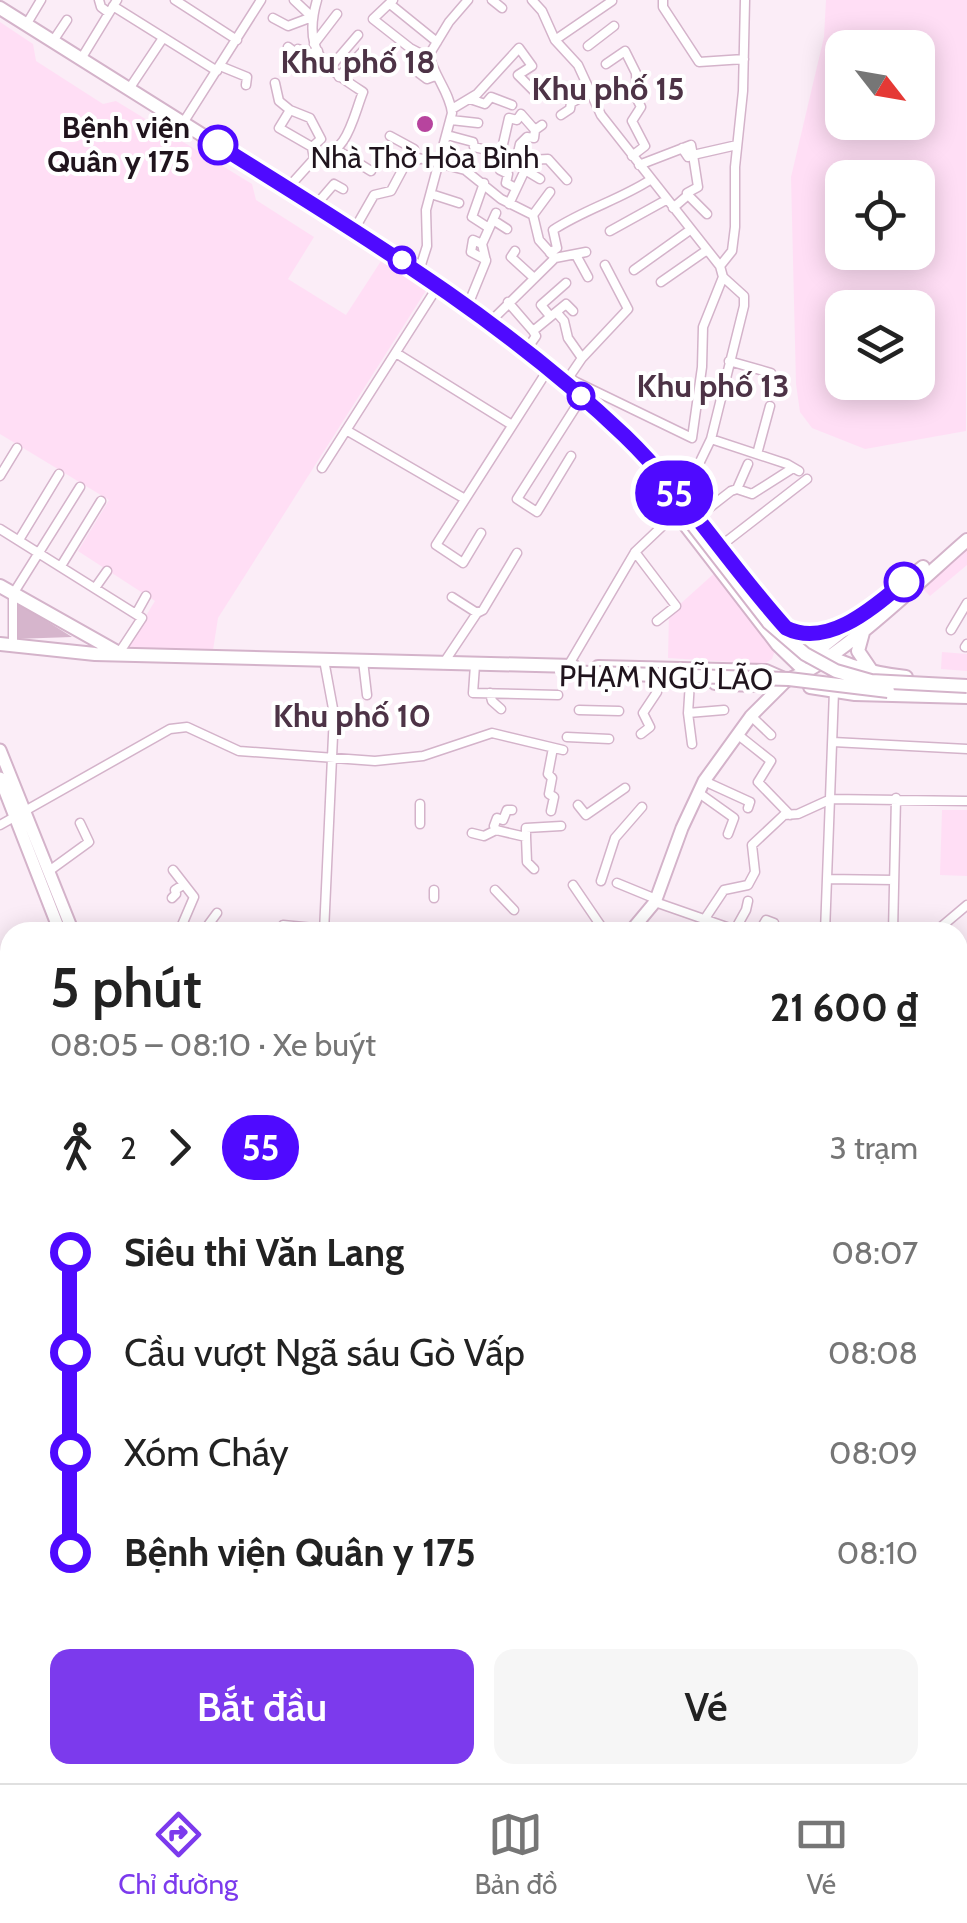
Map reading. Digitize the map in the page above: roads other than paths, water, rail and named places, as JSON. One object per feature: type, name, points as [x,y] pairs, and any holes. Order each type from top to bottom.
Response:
[{"type":"main road","points":[[0,8],[439,284],[567,380],[646,465],[769,624],[805,654],[836,671],[871,681],[967,690]]},
{"type":"main road","points":[[613,428],[622,433],[791,632],[827,658],[858,670],[967,690]]},
{"type":"main road","points":[[646,465],[649,476],[675,514],[798,664]]},
{"type":"main road","points":[[889,601],[967,529]]},
{"type":"main road","points":[[766,672],[827,658],[861,624],[967,540]]},
{"type":"main road","name":"PHẠM NGŨ LÃO","points":[[0,586],[119,653]]},
{"type":"main road","points":[[861,624],[858,651],[873,673]]},
{"type":"main road","points":[[791,632],[812,634],[861,624]]},
{"type":"main road","points":[[638,922],[656,900],[702,787],[751,716],[798,664],[791,632]]},
{"type":"main road","name":"PHẠM NGŨ LÃO","points":[[6,645],[363,662],[766,672],[787,680]]},
{"type":"main road","points":[[827,658],[834,691]]},
{"type":"main road","name":"PHẠM NGŨ LÃO","points":[[531,667],[548,676],[763,685],[787,680]]},
{"type":"main road","points":[[564,669],[789,680],[874,690],[967,690]]},
{"type":"main road","points":[[855,694],[858,670]]},
{"type":"main road","points":[[787,680],[855,694],[967,690]]},
{"type":"main road","points":[[0,750],[57,922]]},
{"type":"main road","points":[[0,778],[49,871],[68,922]]},
{"type":"street","points":[[26,24],[41,0]]},
{"type":"street","points":[[99,0],[102,8],[113,6],[218,69],[247,77],[246,85]]},
{"type":"street","points":[[175,0],[186,3],[238,40]]},
{"type":"street","points":[[183,123],[261,0]]},
{"type":"street","points":[[294,0],[312,17]]},
{"type":"street","points":[[288,188],[314,158],[328,157],[338,150],[362,92],[328,70],[316,47],[312,17],[316,0]]},
{"type":"street","points":[[429,58],[468,0]]},
{"type":"street","points":[[492,0],[502,8]]},
{"type":"street","points":[[532,0],[542,10],[554,40],[578,65],[601,115],[720,266],[723,277],[744,296],[711,439],[696,470],[672,492]]},
{"type":"street","points":[[554,40],[612,0]]},
{"type":"street","points":[[662,0],[699,62],[744,59]]},
{"type":"street","points":[[720,266],[732,251],[735,228],[745,0]]},
{"type":"street","points":[[419,271],[427,246],[426,210],[452,109],[429,58],[373,19],[392,2],[437,42]]},
{"type":"street","points":[[81,59],[113,6]]},
{"type":"street","points":[[288,47],[306,54],[316,47],[338,14]]},
{"type":"street","points":[[273,18],[288,26],[312,17]]},
{"type":"street","points":[[52,42],[66,20]]},
{"type":"street","points":[[583,21],[596,39]]},
{"type":"street","points":[[588,46],[614,26]]},
{"type":"street","points":[[328,70],[358,35]]},
{"type":"street","points":[[129,90],[163,38]]},
{"type":"street","points":[[452,109],[472,100],[519,48],[532,66],[518,75],[538,95]]},
{"type":"street","points":[[339,77],[363,51]]},
{"type":"street","points":[[606,64],[625,51],[636,73],[641,106],[632,121],[645,146],[632,156]]},
{"type":"street","points":[[412,67],[427,79],[436,76]]},
{"type":"street","points":[[275,83],[279,101],[310,118],[321,139],[312,147]]},
{"type":"street","points":[[561,115],[570,109],[570,103],[591,92]]},
{"type":"street","points":[[472,100],[486,104],[491,98],[512,104]]},
{"type":"street","points":[[450,120],[474,123],[472,100]]},
{"type":"street","points":[[290,110],[279,128],[312,147],[314,158]]},
{"type":"street","points":[[501,153],[509,118],[517,120],[521,114],[538,127],[534,138],[526,137],[520,144],[517,157]]},
{"type":"street","points":[[390,136],[414,149],[412,156],[465,170],[509,204],[533,216]]},
{"type":"street","points":[[447,136],[473,142],[465,170]]},
{"type":"street","points":[[610,231],[688,196],[698,187],[691,145],[639,165]]},
{"type":"street","points":[[693,155],[737,145]]},
{"type":"street","points":[[474,147],[548,159],[568,180]]},
{"type":"street","points":[[338,150],[371,172]]},
{"type":"street","points":[[354,230],[374,196],[390,191],[406,163],[420,159]]},
{"type":"street","points":[[500,170],[508,174],[506,183],[516,188]]},
{"type":"street","points":[[509,204],[525,170],[540,179]]},
{"type":"street","points":[[491,321],[553,256],[557,248],[553,230],[577,214],[625,196],[650,180]]},
{"type":"street","points":[[484,183],[472,217],[492,220],[506,229]]},
{"type":"street","points":[[315,206],[334,184],[343,190]]},
{"type":"street","points":[[550,192],[533,216],[539,240],[553,256]]},
{"type":"street","points":[[431,194],[459,203]]},
{"type":"street","points":[[688,196],[707,214]]},
{"type":"street","points":[[468,304],[486,260],[482,244],[492,220]]},
{"type":"street","points":[[634,270],[690,230]]},
{"type":"street","points":[[661,282],[707,250]]},
{"type":"street","points":[[516,251],[511,257],[534,278]]},
{"type":"street","points":[[553,256],[581,253],[588,277]]},
{"type":"street","points":[[605,265],[629,307],[567,380],[692,438],[702,367],[702,327],[723,277]]},
{"type":"street","points":[[566,283],[541,306],[564,321],[568,338],[582,358]]},
{"type":"street","points":[[322,468],[439,284]]},
{"type":"street","points":[[508,302],[536,336],[527,349]]},
{"type":"street","points":[[532,331],[566,304],[574,311]]},
{"type":"street","points":[[396,353],[512,425]]},
{"type":"street","points":[[729,361],[771,374]]},
{"type":"street","points":[[481,533],[463,563],[436,545],[550,368]]},
{"type":"street","points":[[572,456],[537,512],[517,499],[582,397]]},
{"type":"street","points":[[757,454],[770,406]]},
{"type":"street","points":[[346,430],[466,499]]},
{"type":"street","points":[[711,439],[796,470],[752,494],[737,489]]},
{"type":"street","points":[[0,476],[17,448]]},
{"type":"street","points":[[695,520],[737,489],[748,464]]},
{"type":"street","points":[[19,540],[59,474]]},
{"type":"street","points":[[718,548],[807,479]]},
{"type":"street","points":[[6,645],[13,594],[80,487]]},
{"type":"street","points":[[61,566],[101,501]]},
{"type":"street","points":[[564,669],[634,552],[675,514]]},
{"type":"street","points":[[1,532],[142,618],[119,653]]},
{"type":"street","points":[[634,552],[676,606],[657,621]]},
{"type":"street","points":[[443,664],[477,613],[483,610],[517,553]]},
{"type":"street","points":[[95,588],[107,571]]},
{"type":"street","points":[[136,614],[146,596]]},
{"type":"street","points":[[452,597],[477,613]]},
{"type":"street","points":[[950,630],[967,603]]},
{"type":"street","points":[[324,660],[334,714],[325,922]]},
{"type":"street","points":[[363,662],[367,696]]},
{"type":"street","points":[[475,665],[473,692],[558,696]]},
{"type":"street","points":[[641,734],[650,727],[643,713],[657,692],[657,680]]},
{"type":"street","points":[[690,682],[688,714],[693,724],[692,744]]},
{"type":"street","points":[[825,922],[834,691]]},
{"type":"street","points":[[490,693],[492,701],[502,709]]},
{"type":"street","points":[[580,710],[619,711]]},
{"type":"street","points":[[688,714],[724,710]]},
{"type":"street","points":[[751,716],[772,735]]},
{"type":"street","points":[[0,825],[170,729],[188,727],[239,752],[375,761],[423,756],[492,733],[558,749],[548,774],[554,798],[551,811]]},
{"type":"street","points":[[737,734],[771,761],[758,782],[790,815]]},
{"type":"street","points":[[567,736],[609,739]]},
{"type":"street","points":[[833,742],[967,749]]},
{"type":"street","points":[[702,787],[750,802],[740,821],[734,818],[702,787]]},
{"type":"street","points":[[578,805],[586,815],[625,788]]},
{"type":"street","points":[[704,920],[724,890],[748,884],[755,872],[752,845],[784,815],[831,798],[967,801]]},
{"type":"street","points":[[892,922],[896,798]]},
{"type":"street","points":[[420,804],[420,824]]},
{"type":"street","points":[[600,881],[616,838],[642,807]]},
{"type":"street","points":[[496,830],[497,818],[503,820],[507,810],[512,810]]},
{"type":"street","points":[[728,834],[734,818]]},
{"type":"street","points":[[49,871],[89,842],[80,823]]},
{"type":"street","points":[[534,868],[527,862],[526,828],[561,826]]},
{"type":"street","points":[[472,834],[484,836],[496,830],[526,836]]},
{"type":"street","points":[[173,870],[194,897],[183,922]]},
{"type":"street","points":[[827,879],[894,880]]},
{"type":"street","points":[[617,883],[711,922]]},
{"type":"street","points":[[172,898],[174,890],[183,885]]},
{"type":"street","points":[[572,885],[597,922]]},
{"type":"street","points":[[495,890],[514,910]]},
{"type":"street","points":[[741,922],[748,901]]},
{"type":"street","points":[[947,922],[967,905]]},
{"type":"street","points":[[210,922],[217,913]]},
{"type":"place","name":"Nhà Thờ Hòa Bình","points":[[425,124]]},
{"type":"place","name":"Bệnh viện Quân y 175","points":[[218,145]]},
{"type":"district","name":"Khu phố 18","points":[[358,62]]},
{"type":"district","name":"Khu phố 15","points":[[608,89]]},
{"type":"district","name":"Khu phố 13","points":[[713,386]]},
{"type":"district","name":"Khu phố 10","points":[[352,716]]}]
